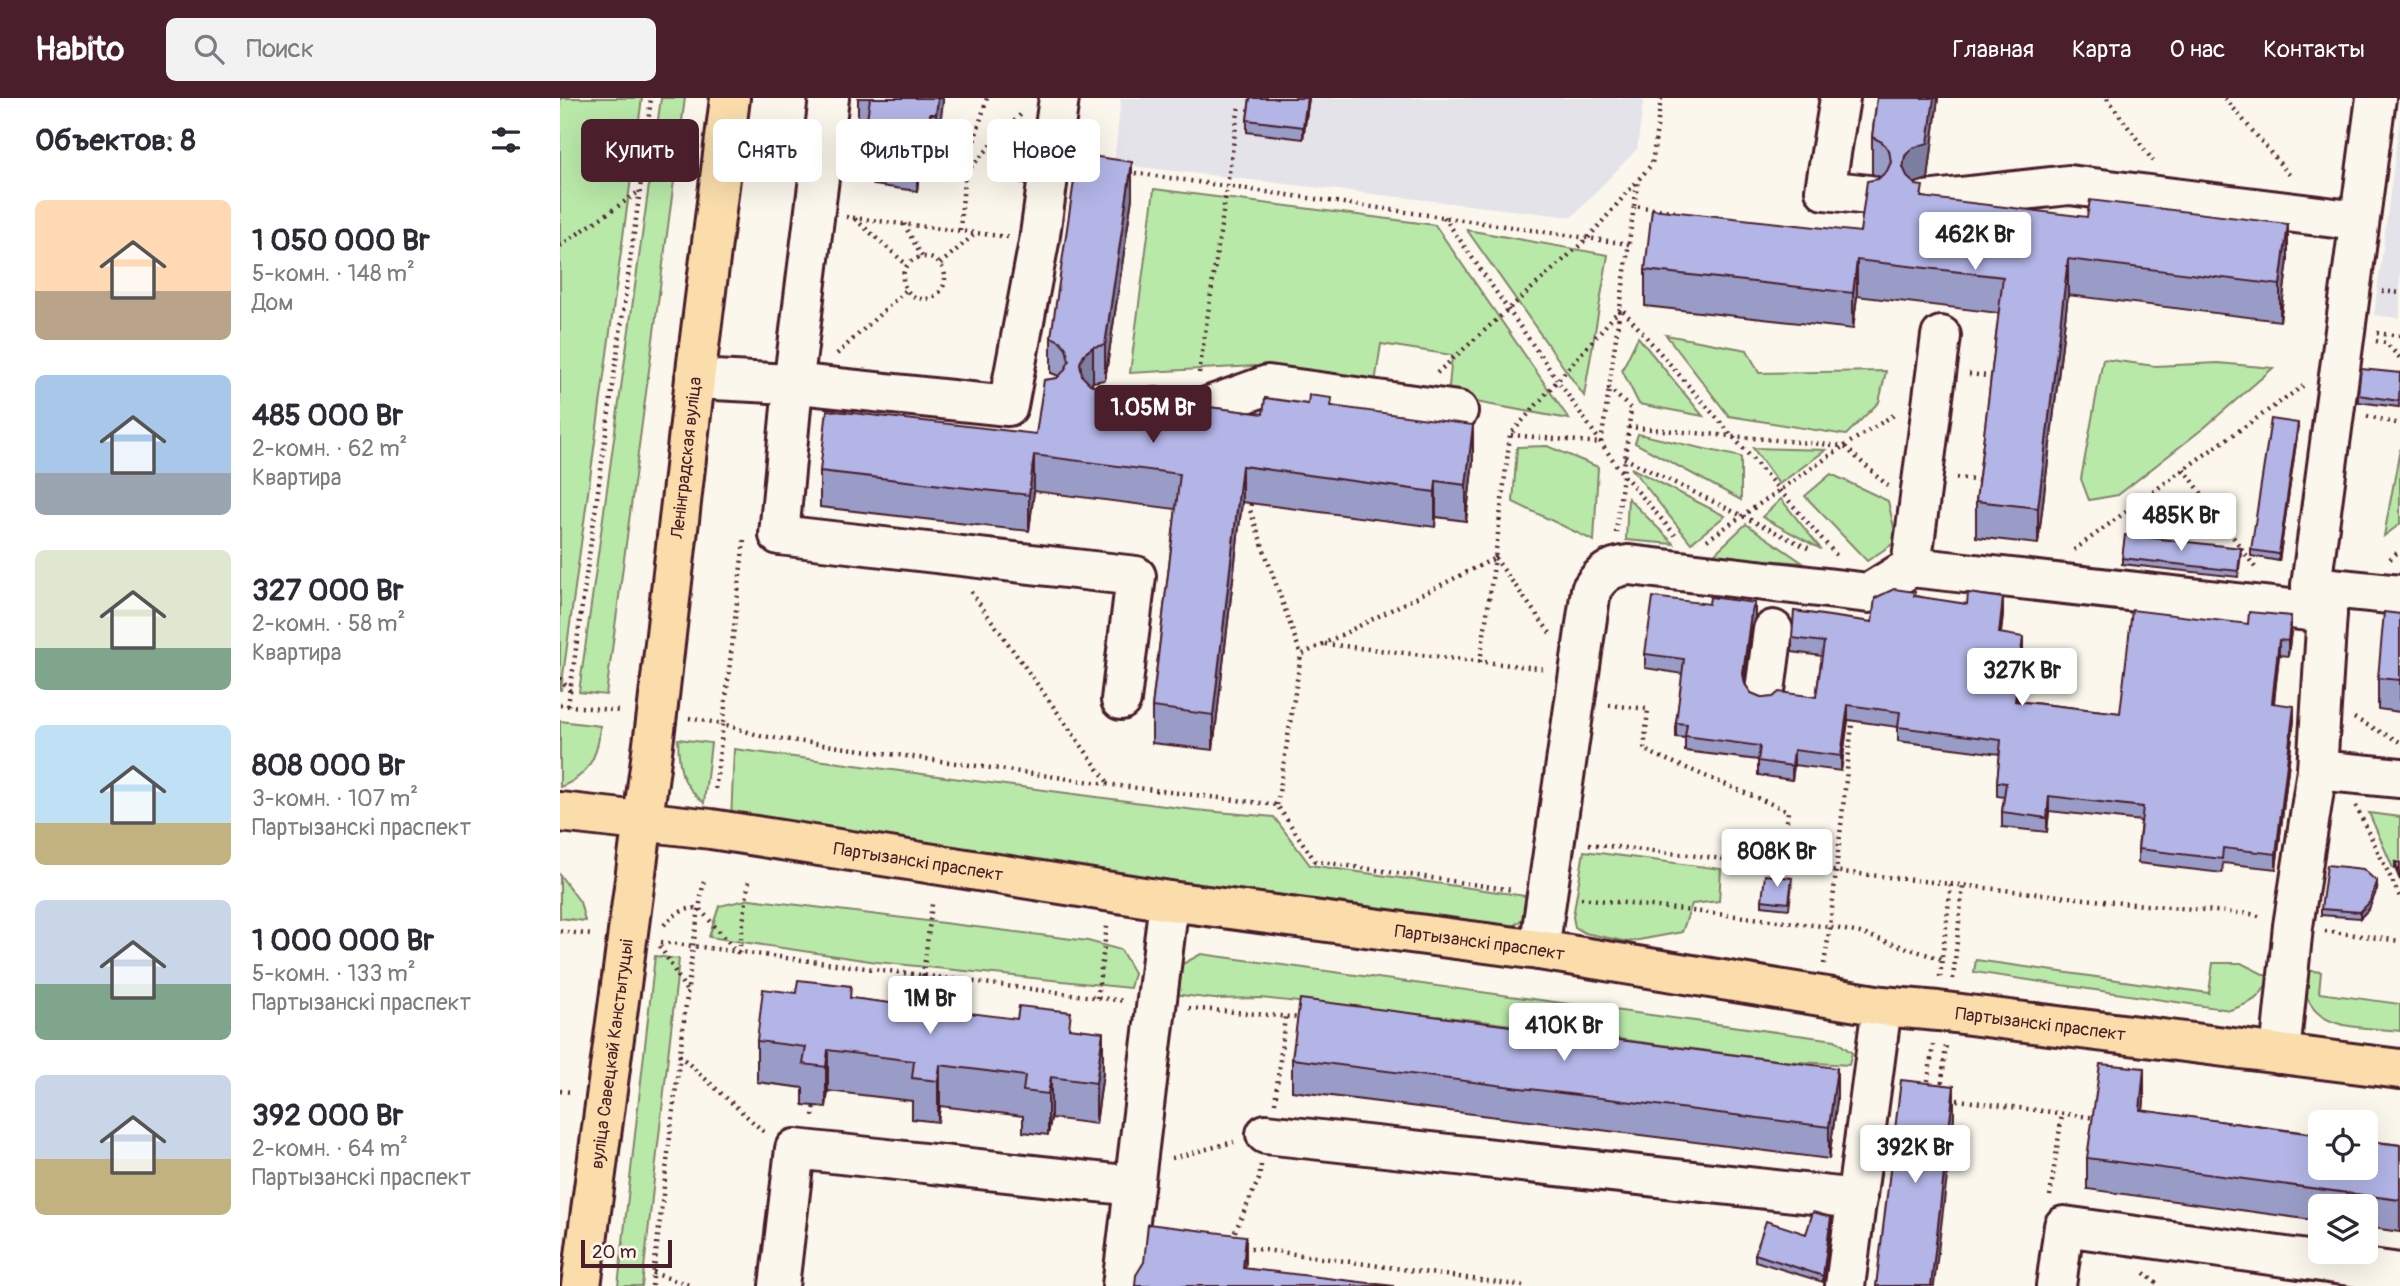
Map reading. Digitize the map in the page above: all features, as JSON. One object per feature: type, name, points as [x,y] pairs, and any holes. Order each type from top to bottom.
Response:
[{"type":"main road","name":"Ленінградская вуліца","points":[[643,820],[730,98]]},
{"type":"main road","name":"Партызанскі праспект","points":[[560,812],[643,820],[1168,901],[1539,950],[1882,1006],[1950,1012],[2400,1069]]},
{"type":"main road","name":"вуліца Савецкай Канстытуцыі","points":[[580,1286],[643,820]]},
{"type":"lane","points":[[829,98],[814,213],[801,386],[779,535],[1136,576],[1121,700]]},
{"type":"lane","points":[[1840,98],[1825,190],[1869,195]]},
{"type":"lane","points":[[2280,1054],[2294,926],[2328,771],[2319,599],[2359,221],[2376,98]]},
{"type":"lane","points":[[1009,405],[1039,242],[1043,103]]},
{"type":"lane","points":[[1926,201],[2069,185],[2359,221]]},
{"type":"lane","points":[[1911,567],[1941,337]]},
{"type":"lane","points":[[695,379],[1009,405],[1034,393],[1047,394]]},
{"type":"lane","points":[[1115,404],[1193,412],[1268,385],[1458,411]]},
{"type":"lane","points":[[1539,950],[1588,688],[1591,590],[1598,578],[1613,566],[1677,561],[1776,611],[1869,593],[1911,567],[2034,579],[2319,599],[2400,595]]},
{"type":"lane","points":[[1765,691],[1776,611]]},
{"type":"lane","points":[[2328,771],[2400,778]]},
{"type":"lane","points":[[1122,1286],[1168,901]]},
{"type":"lane","points":[[1845,1286],[1882,1006]]},
{"type":"lane","points":[[1266,1134],[1857,1199]]},
{"type":"lane","points":[[779,1286],[795,1149],[1135,1177]]},
{"type":"lane","points":[[2056,1286],[2064,1226],[2400,1273]]},
{"type":"path","points":[[568,706],[640,190],[650,98]]},
{"type":"path","points":[[973,146],[988,98]]},
{"type":"path","points":[[1402,402],[1509,311],[1588,238],[1652,164],[1661,98]]},
{"type":"path","points":[[2107,98],[2180,199]]},
{"type":"path","points":[[2226,98],[2293,179]]},
{"type":"path","points":[[973,165],[1043,103]]},
{"type":"path","points":[[1193,412],[1239,106]]},
{"type":"path","points":[[1122,172],[1629,244]]},
{"type":"path","points":[[1601,443],[1638,180]]},
{"type":"path","points":[[960,230],[964,182]]},
{"type":"path","points":[[560,246],[640,190]]},
{"type":"path","points":[[1634,206],[1689,214]]},
{"type":"path","points":[[814,213],[1039,242]]},
{"type":"path","points":[[1444,216],[1622,473],[1677,561],[1844,446]]},
{"type":"path","points":[[854,218],[907,265]]},
{"type":"path","points":[[904,224],[922,257]]},
{"type":"path","points":[[940,264],[976,233]]},
{"type":"path","points":[[922,257],[940,264],[945,276],[937,295],[917,298],[906,290],[902,277],[907,265],[922,257]]},
{"type":"path","points":[[801,386],[906,290]]},
{"type":"path","points":[[2377,290],[2400,293]]},
{"type":"path","points":[[1480,662],[1510,435],[1621,308]]},
{"type":"path","points":[[1621,308],[1869,593]]},
{"type":"path","points":[[2374,340],[2386,343],[2400,358]]},
{"type":"path","points":[[1969,373],[1995,377]]},
{"type":"path","points":[[2034,579],[2304,385]]},
{"type":"path","points":[[1609,388],[1631,409],[1613,566]]},
{"type":"path","points":[[2363,415],[2400,424]]},
{"type":"path","points":[[1628,427],[1844,446],[1918,513]]},
{"type":"path","points":[[1510,435],[1601,443]]},
{"type":"path","points":[[1624,458],[1823,556]]},
{"type":"path","points":[[2184,469],[2256,570],[2266,574]]},
{"type":"path","points":[[1956,478],[1983,481]]},
{"type":"path","points":[[1254,485],[1250,510],[1301,655],[1277,805],[1315,862],[1548,895],[1830,927],[1860,933],[1941,959]]},
{"type":"path","points":[[944,554],[1109,785]]},
{"type":"path","points":[[1301,655],[1495,558]]},
{"type":"path","points":[[1495,558],[1588,688]]},
{"type":"path","points":[[1324,643],[1480,662],[1588,688],[1648,709],[1644,750],[1788,811],[1782,866]]},
{"type":"path","points":[[560,678],[570,691]]},
{"type":"path","points":[[560,705],[621,711]]},
{"type":"path","points":[[1818,997],[1830,927],[1854,710]]},
{"type":"path","points":[[2344,712],[2400,742]]},
{"type":"path","points":[[687,718],[723,724],[761,736],[1109,785],[1277,805]]},
{"type":"path","points":[[715,793],[723,724]]},
{"type":"path","points":[[2328,771],[2400,897]]},
{"type":"path","points":[[1579,842],[2122,904],[2250,914],[2294,926],[2400,941]]},
{"type":"path","points":[[652,1286],[692,947],[704,879]]},
{"type":"path","points":[[738,954],[749,880]]},
{"type":"path","points":[[923,976],[932,904]]},
{"type":"path","points":[[687,992],[658,942],[664,925],[675,915],[687,908],[699,908],[738,954]]},
{"type":"path","points":[[1097,998],[1107,926]]},
{"type":"path","points":[[560,933],[592,935]]},
{"type":"path","points":[[658,942],[1156,1005],[1312,1019]]},
{"type":"path","points":[[679,1055],[764,1132]]},
{"type":"path","points":[[1940,1098],[2102,1118]]},
{"type":"path","points":[[1135,1177],[1266,1134]]},
{"type":"path","points":[[1242,1247],[1523,1286]]},
{"type":"path","points":[[653,1273],[692,1286]]},
{"type":"shaded area","points":[[1121,98],[1644,98],[1637,149],[1572,217],[1114,164]]},
{"type":"shaded area","points":[[2400,117],[2400,318],[2374,315]]},
{"type":"green space","points":[[560,98],[642,98],[639,119],[581,119],[581,182],[631,182],[560,690]]},
{"type":"green space","points":[[661,98],[685,98],[682,119],[658,119]]},
{"type":"green space","points":[[649,182],[674,182],[606,695],[579,692]]},
{"type":"green space","points":[[1154,189],[1435,225],[1569,419],[1448,397],[1452,355],[1381,344],[1375,383],[1255,366],[1130,373]]},
{"type":"green space","points":[[1467,230],[1608,255],[1584,396]]},
{"type":"green space","points":[[1666,335],[1747,350],[1759,373],[1886,371],[1879,402],[1846,435],[1729,416]]},
{"type":"green space","points":[[1638,337],[1703,416],[1639,404],[1622,370]]},
{"type":"green space","points":[[2103,359],[2155,366],[2218,363],[2273,368],[2205,427],[2118,495],[2089,500],[2081,479]]},
{"type":"green space","points":[[1638,434],[1741,457],[1741,500],[1635,443]]},
{"type":"green space","points":[[1547,446],[1598,467],[1594,541],[1513,502],[1517,447]]},
{"type":"green space","points":[[1753,448],[1826,450],[1779,484]]},
{"type":"green space","points":[[2400,449],[2400,524],[2384,536]]},
{"type":"green space","points":[[1631,468],[1725,516],[1691,543]]},
{"type":"green space","points":[[1831,474],[1888,501],[1897,541],[1867,561],[1805,496]]},
{"type":"green space","points":[[1628,498],[1674,544],[1626,540]]},
{"type":"green space","points":[[1781,499],[1821,549],[1762,517]]},
{"type":"green space","points":[[1746,524],[1803,563],[1712,556]]},
{"type":"green space","points":[[560,721],[600,726],[594,755],[585,771],[560,787]]},
{"type":"green space","points":[[678,739],[711,743],[704,803],[690,789],[682,775]]},
{"type":"green space","points":[[734,749],[1195,810],[1274,817],[1310,865],[1539,898],[1529,914],[1513,926],[731,821]]},
{"type":"green space","points":[[2369,813],[2400,817],[2400,869],[2393,868]]},
{"type":"green space","points":[[1584,851],[1721,869],[1719,901],[1692,904],[1682,932],[1628,942],[1585,933],[1575,927],[1573,917]]},
{"type":"green space","points":[[560,875],[580,902],[585,921],[560,918]]},
{"type":"green space","points":[[750,899],[1088,941],[1121,950],[1134,973],[1130,988],[877,962],[709,937],[719,906]]},
{"type":"green space","points":[[1201,954],[1835,1040],[1852,1053],[1849,1065],[1784,1061],[1474,1020],[1260,998],[1214,999],[1172,994],[1179,966]]},
{"type":"green space","points":[[655,956],[679,959],[642,1286],[618,1286]]},
{"type":"green space","points":[[1976,960],[2209,993],[2213,963],[2241,963],[2269,977],[2255,999],[2230,1010],[1974,972]]},
{"type":"green space","points":[[2304,970],[2321,972],[2319,993],[2400,1004],[2400,1031],[2348,1026],[2320,1015],[2311,1005],[2305,990]]},
{"type":"building","points":[[870,98],[938,98],[936,114],[930,114],[930,119],[867,119]]},
{"type":"building","points":[[1250,98],[1307,98],[1303,127],[1247,120]]},
{"type":"building","points":[[1877,98],[1934,98],[1928,143],[1912,148],[1905,156],[1903,167],[1908,178],[1916,185],[1923,186],[1921,197],[2087,217],[2090,200],[2288,224],[2280,285],[2068,259],[2038,508],[1976,501],[2003,277],[1857,260],[1853,293],[1645,270],[1652,209],[1860,232],[1867,181],[1878,179],[1887,171],[1891,162],[1889,150],[1882,142],[1872,137]]},
{"type":"building","points":[[1100,157],[1132,162],[1105,345],[1093,347],[1084,354],[1080,363],[1082,376],[1099,388],[1098,393],[1263,414],[1265,398],[1308,404],[1309,395],[1332,398],[1331,406],[1473,425],[1466,485],[1436,481],[1435,492],[1242,466],[1213,715],[1152,707],[1180,474],[1034,455],[1029,495],[820,471],[827,410],[1036,434],[1044,380],[1057,378],[1069,361],[1066,348],[1051,337],[1074,182],[1100,182]]},
{"type":"building","points":[[2361,369],[2400,373],[2399,401],[2358,395]]},
{"type":"building","points":[[2271,419],[2298,423],[2279,554],[2251,550]]},
{"type":"building","points":[[2125,535],[2241,548],[2238,571],[2122,558]]},
{"type":"building","points":[[1894,589],[1915,592],[1914,596],[1967,604],[1968,593],[2003,598],[1999,633],[2023,637],[2015,701],[2120,713],[2132,610],[2248,624],[2249,612],[2291,616],[2288,641],[2279,640],[2272,703],[2294,706],[2276,854],[2223,848],[2222,859],[2138,849],[2143,807],[2049,796],[2047,818],[2002,812],[2006,783],[1997,782],[2001,740],[1898,727],[1900,712],[1848,705],[1841,756],[1794,750],[1792,766],[1758,761],[1760,746],[1685,736],[1687,724],[1676,723],[1684,659],[1645,654],[1653,597],[1709,604],[1710,597],[1755,603],[1751,613],[1743,674],[1745,684],[1751,693],[1763,698],[1773,697],[1779,692],[1816,697],[1824,642],[1792,638],[1794,611],[1872,622],[1875,598]]},
{"type":"building","points":[[2384,612],[2400,614],[2400,680],[2378,678]]},
{"type":"building","points":[[2327,865],[2363,869],[2377,882],[2369,903],[2360,912],[2321,909]]},
{"type":"building","points":[[1765,875],[1792,878],[1789,903],[1762,900]]},
{"type":"building","points":[[798,980],[851,986],[850,998],[1017,1019],[1019,1006],[1071,1012],[1069,1028],[1103,1032],[1096,1083],[1051,1077],[1048,1094],[1023,1091],[1025,1076],[940,1065],[938,1081],[912,1078],[914,1061],[828,1050],[826,1067],[803,1064],[806,1047],[757,1041],[763,989],[796,993]]},
{"type":"building","points":[[1300,999],[1837,1068],[1829,1127],[1292,1059]]},
{"type":"building","points":[[2100,1064],[2144,1068],[2140,1110],[2308,1133],[2308,1180],[2378,1180],[2378,1142],[2400,1145],[2400,1200],[2378,1197],[2378,1194],[2355,1194],[2087,1158]]},
{"type":"building","points":[[1901,1080],[1954,1086],[1931,1286],[1876,1286]]},
{"type":"building","points":[[1813,1212],[1831,1217],[1823,1276],[1755,1254],[1766,1221],[1806,1234]]},
{"type":"building","points":[[1148,1224],[1246,1236],[1243,1268],[1394,1286],[1135,1286],[1136,1275],[1144,1262]]}]
